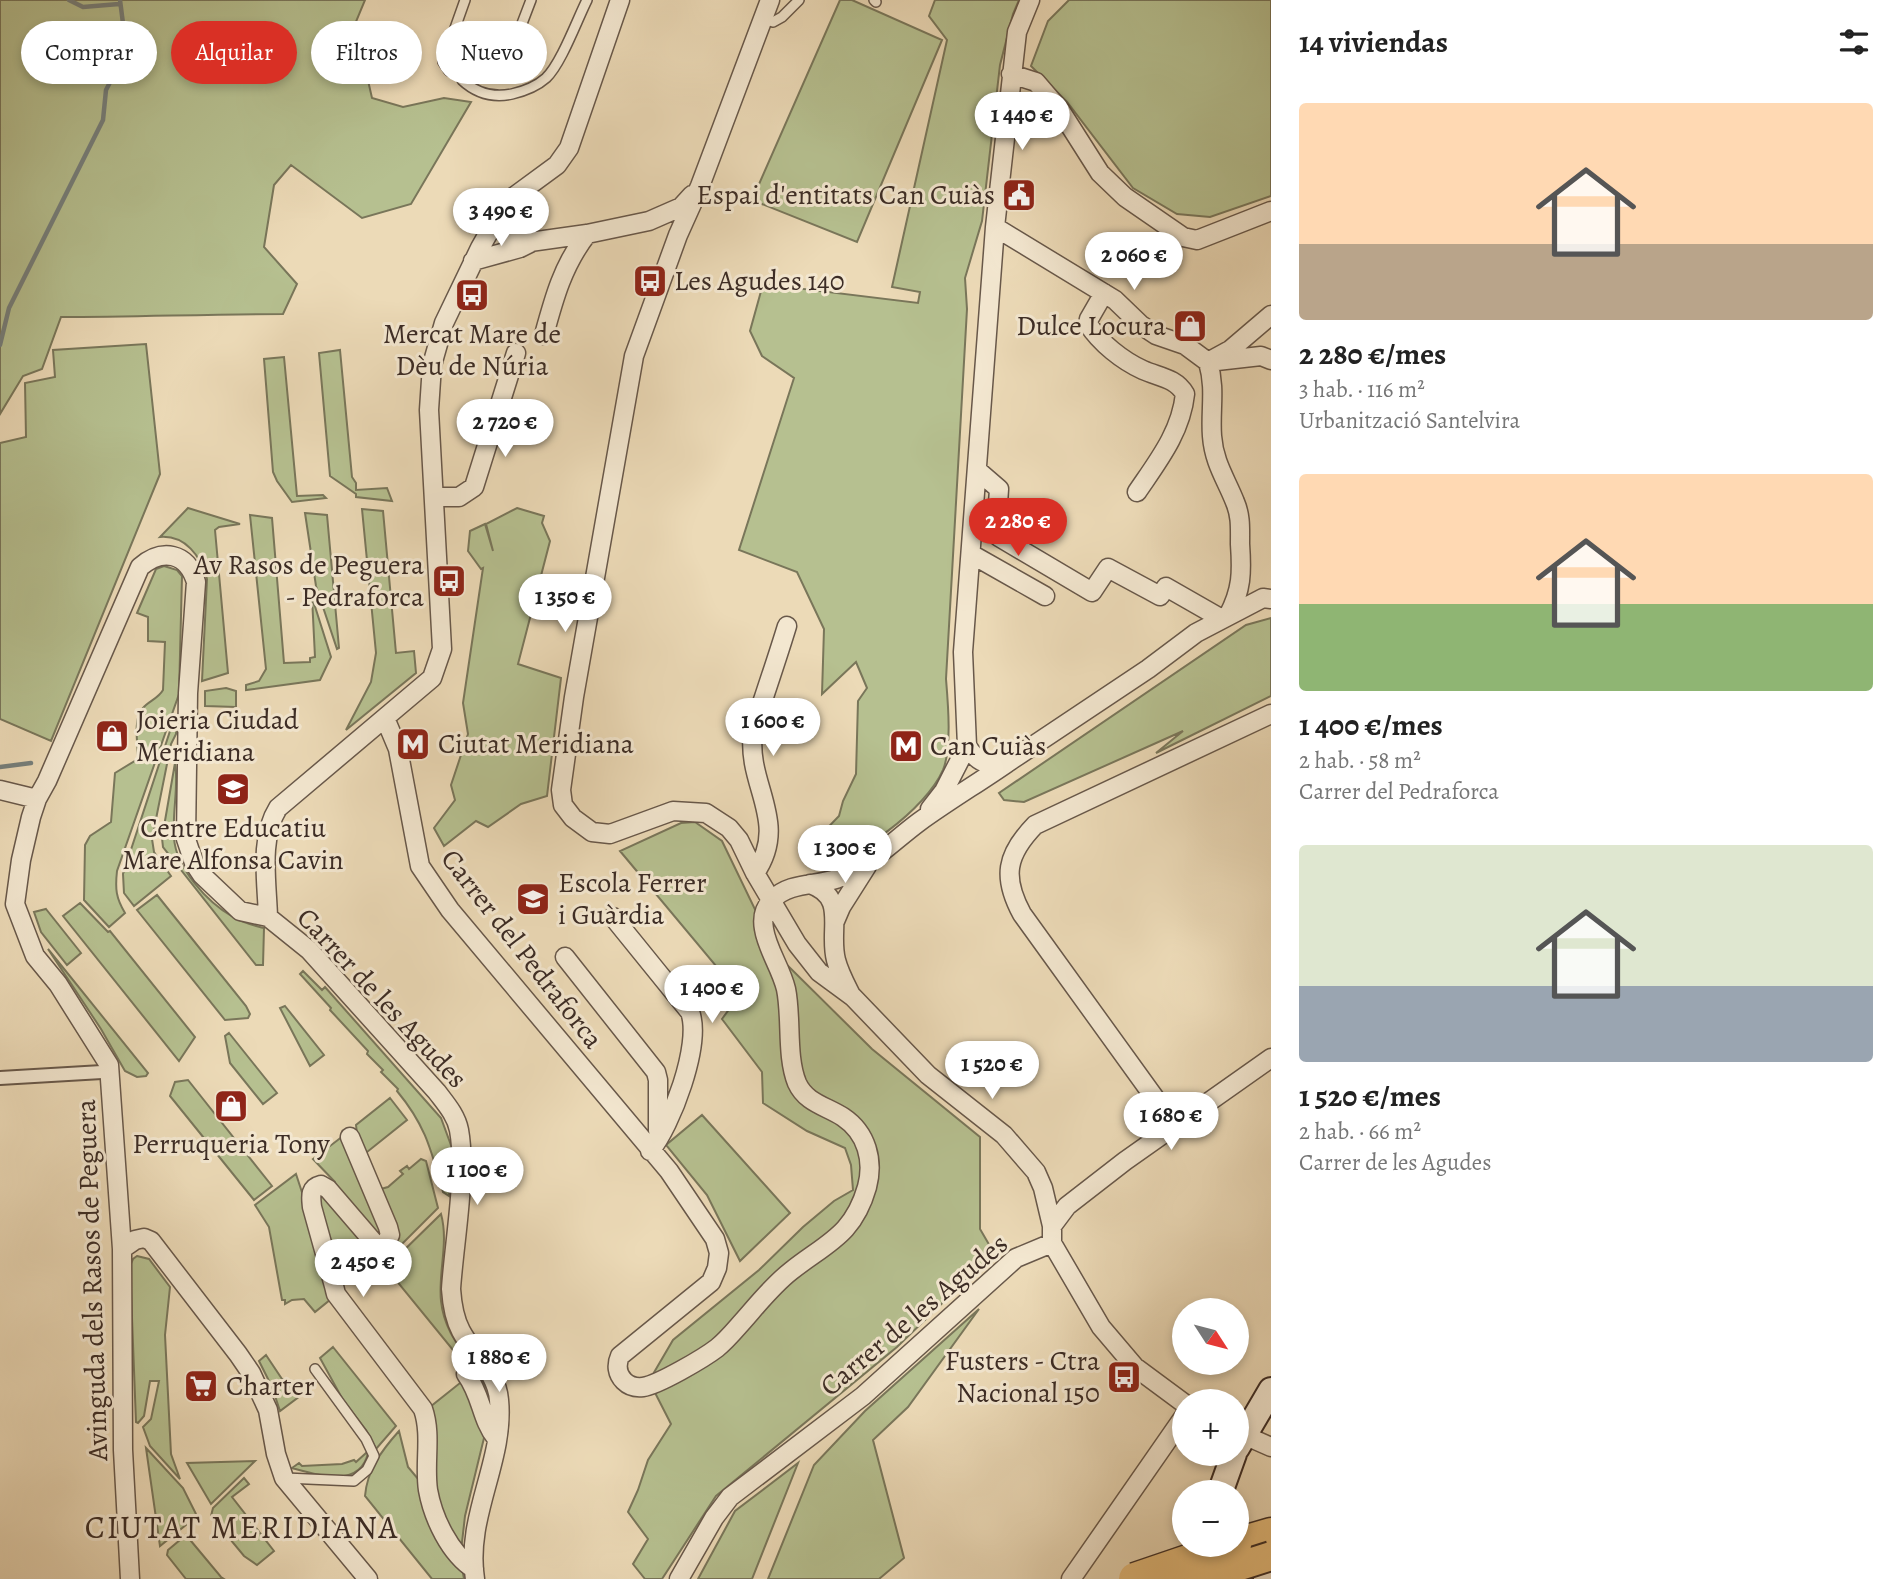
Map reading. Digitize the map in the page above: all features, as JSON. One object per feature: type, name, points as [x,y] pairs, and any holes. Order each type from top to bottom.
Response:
[{"type":"highway","points":[[1249,1541],[1271,1534]]},
{"type":"highway","points":[[1199,1579],[1271,1554]]},
{"type":"highway","points":[[1135,1579],[1200,1557]]},
{"type":"main road","points":[[1249,1425],[1271,1390]]},
{"type":"main road","points":[[1266,1579],[1271,1554]]},
{"type":"main road","points":[[1208,1557],[1208,1579]]},
{"type":"street","points":[[268,917],[266,841],[278,808],[432,678],[442,649],[429,410],[432,365],[444,323],[497,218],[512,198],[564,157],[620,0]]},
{"type":"street","points":[[770,0],[634,356],[575,687],[561,790],[563,805],[573,818],[592,832],[610,834],[673,811],[706,813],[729,828],[739,840],[755,873],[807,959],[831,983],[853,997],[928,1075],[1004,1135],[1036,1172],[1043,1188],[1052,1235],[1109,1336],[1135,1367],[1172,1394]]},
{"type":"street","points":[[1007,763],[992,766],[983,764],[972,755],[967,746],[963,652],[995,227],[1017,32],[1030,0]]},
{"type":"street","points":[[1012,74],[1036,82],[1060,110],[1100,173],[1125,197],[1183,237],[1197,240],[1271,211]]},
{"type":"street","points":[[497,218],[509,237],[530,242],[587,234],[649,221],[681,207],[700,186]]},
{"type":"street","points":[[649,221],[670,226],[678,235]]},
{"type":"street","points":[[995,227],[1115,300],[1141,325],[1156,335],[1185,345],[1208,362],[1213,378],[1214,447],[1224,482],[1235,501],[1241,523],[1243,566],[1240,587],[1225,617]]},
{"type":"street","points":[[544,335],[561,275],[575,249],[587,234]]},
{"type":"street","points":[[473,261],[520,248],[530,242]]},
{"type":"street","points":[[1104,293],[1089,319],[1088,324],[1092,329],[1114,352],[1130,363],[1177,383],[1185,394],[1184,408],[1175,433],[1137,492]]},
{"type":"street","points":[[1208,362],[1230,350],[1271,315]]},
{"type":"street","points":[[435,496],[459,497],[474,487],[516,353]]},
{"type":"street","points":[[1208,362],[1261,356],[1271,360]]},
{"type":"street","points":[[977,470],[999,489],[996,534],[999,537],[1092,592],[1108,568],[1160,596],[1166,587],[1225,617]]},
{"type":"street","points":[[971,554],[1045,596]]},
{"type":"street","name":"Avinguda dels Rasos de Peguera","points":[[130,1579],[123,1450],[122,1249],[109,1065],[58,984],[35,956],[15,904],[20,860],[37,799],[140,567],[159,555],[183,561],[194,573],[196,582],[188,693],[186,839],[189,853],[202,875],[240,911],[268,917]]},
{"type":"street","points":[[771,901],[785,890],[836,879],[869,863],[921,821],[1137,677],[1196,633],[1267,599]]},
{"type":"street","points":[[755,873],[768,849],[769,834],[754,761],[753,731],[787,626]]},
{"type":"street","points":[[1175,1126],[1022,914],[1010,892],[1009,878],[1013,855],[1020,841],[1035,825],[1271,714]]},
{"type":"street","name":"Carrer del Pedraforca","points":[[385,718],[398,749],[422,871],[450,910],[654,1147],[715,1239],[719,1253],[711,1282],[624,1351],[617,1367],[622,1379],[633,1387],[640,1388],[670,1376],[712,1352],[784,1277],[840,1236],[855,1216],[864,1196],[870,1162],[863,1139],[843,1117],[809,1098],[797,1083],[792,1062],[790,1017],[785,988],[764,927],[766,909],[771,901]]},
{"type":"street","points":[[921,821],[944,791],[967,746]]},
{"type":"street","points":[[0,790],[37,799]]},
{"type":"street","points":[[835,921],[841,906],[869,863]]},
{"type":"street","points":[[810,884],[829,895],[835,921],[833,943],[836,959],[853,997]]},
{"type":"street","name":"Carrer de les Agudes","points":[[268,917],[309,950],[452,1112],[459,1129],[460,1175],[451,1277],[452,1306],[459,1328],[497,1387],[500,1406],[496,1438],[474,1531],[474,1574]]},
{"type":"street","points":[[613,917],[690,1012],[692,1019],[693,1032],[688,1061],[678,1095],[654,1147]]},
{"type":"street","name":"Carrer del Pedraforca","points":[[565,957],[656,1072],[659,1080],[654,1147]]},
{"type":"street","points":[[1052,1235],[1067,1206],[1175,1126],[1268,1068]]},
{"type":"street","points":[[0,1078],[102,1072]]},
{"type":"street","name":"Carrer de les Agudes","points":[[350,1137],[390,1235],[385,1244],[377,1246],[328,1189],[321,1185],[315,1186],[312,1190],[312,1207],[336,1294],[423,1409],[431,1500],[452,1547],[474,1574]]},
{"type":"street","name":"Carrer de les Agudes","points":[[680,1579],[714,1518],[730,1497],[863,1396],[1016,1258],[1052,1235]]},
{"type":"street","points":[[122,1249],[135,1240],[144,1238],[151,1241],[238,1353],[268,1409],[276,1454],[284,1478],[368,1579]]},
{"type":"street","points":[[466,1374],[481,1400],[487,1427],[496,1438]]},
{"type":"street","points":[[1071,1579],[1172,1434]]},
{"type":"street","points":[[1249,1444],[1271,1447]]},
{"type":"lane","points":[[458,21],[465,0]]},
{"type":"lane","points":[[523,21],[531,0]]},
{"type":"lane","points":[[547,77],[587,0]]},
{"type":"lane","points":[[764,19],[773,22],[799,0]]},
{"type":"lane","points":[[467,84],[481,93],[499,97],[522,92],[538,84]]},
{"type":"lane","points":[[284,1478],[354,1481],[367,1470],[374,1456],[366,1439],[315,1369]]},
{"type":"green space","points":[[0,0],[365,0],[356,21],[311,21],[311,84],[369,84],[372,98],[403,107],[444,98],[471,102],[411,204],[362,218],[291,165],[274,185],[264,247],[297,284],[283,314],[61,317],[42,369],[23,376],[0,414]]},
{"type":"green space","points":[[840,0],[852,0],[942,40],[857,242],[752,200]]},
{"type":"green space","points":[[935,0],[1019,0],[1000,65],[982,221],[965,278],[967,309],[946,679],[948,750],[943,770],[934,785],[906,816],[869,844],[831,863],[814,867],[810,846],[839,816],[856,774],[858,701],[867,688],[856,662],[822,694],[824,629],[797,572],[739,550],[794,378],[762,356],[750,331],[763,284],[918,303],[920,292],[892,287],[947,40],[929,16]]},
{"type":"green space","points":[[1069,0],[1271,0],[1271,196],[1210,217],[1177,214],[1133,188],[1067,102],[1031,66],[1048,21]]},
{"type":"green space","points":[[146,344],[160,474],[51,741],[0,719],[0,443],[26,437],[25,383],[55,377],[53,350]]},
{"type":"green space","points":[[340,350],[352,477],[356,490],[387,488],[392,501],[356,497],[356,494],[330,476],[319,353]]},
{"type":"green space","points":[[284,357],[297,496],[323,495],[326,498],[292,502],[273,472],[264,359]]},
{"type":"green space","points":[[188,508],[240,524],[215,530],[228,673],[202,681],[207,579],[201,562],[191,549],[177,539],[160,537]]},
{"type":"green space","points":[[517,508],[544,516],[542,523],[550,541],[518,664],[561,678],[547,796],[521,804],[488,827],[476,821],[444,846],[434,828],[455,800],[451,785],[468,734],[463,703],[483,568],[481,569],[468,551],[470,531],[485,524],[493,551],[486,524]]},
{"type":"green space","points":[[362,509],[383,511],[396,653],[414,651],[416,673],[346,730],[371,682],[376,653]]},
{"type":"green space","points":[[305,513],[327,515],[337,649],[316,586]]},
{"type":"green space","points":[[250,515],[272,518],[284,663],[310,662],[310,658],[315,657],[312,597],[331,657],[320,680],[246,690],[246,685],[259,681],[266,669]]},
{"type":"green space","points":[[164,566],[177,570],[182,576],[179,694],[117,871],[117,893],[125,913],[109,927],[84,900],[85,845],[90,836],[111,822],[115,773],[138,759],[139,714],[144,706],[163,690],[165,642],[148,641],[148,617],[137,613],[156,569]]},
{"type":"green space","points":[[1271,618],[1271,696],[1156,753],[1183,731],[1024,802],[1004,800],[999,793],[1246,625]]},
{"type":"green space","points":[[226,688],[236,691],[236,707],[205,706],[205,691]]},
{"type":"green space","points":[[177,717],[176,734],[171,744],[152,839],[154,852],[171,876],[134,906],[124,893],[123,874],[172,725]]},
{"type":"green space","points":[[175,763],[174,838],[180,861],[194,883],[223,911],[248,924],[264,928],[263,965],[256,965],[163,847],[162,838]]},
{"type":"green space","points":[[695,822],[722,841],[777,955],[872,1049],[980,1137],[980,1229],[994,1253],[897,1347],[716,1496],[662,1579],[645,1579],[633,1564],[648,1539],[628,1512],[648,1460],[671,1424],[649,1381],[673,1340],[759,1270],[834,1201],[853,1190],[851,1165],[845,1148],[807,1131],[763,1103],[762,1072],[722,1019],[738,997],[727,979],[620,851],[681,823]]},
{"type":"green space","points":[[157,895],[246,1006],[250,1014],[248,1018],[225,1020],[137,910]]},
{"type":"green space","points":[[80,903],[110,931],[195,1037],[179,1061],[63,916]]},
{"type":"green space","points":[[46,909],[81,953],[67,965],[41,932],[34,912]]},
{"type":"green space","points":[[48,949],[148,1073],[146,1076],[137,1077],[125,1071],[101,1029]]},
{"type":"green space","points":[[303,971],[322,990],[325,987],[441,1118],[452,1148],[449,1196],[443,1192],[421,1127],[398,1089],[300,974]]},
{"type":"green space","points":[[285,1006],[324,1055],[310,1066],[280,1008]]},
{"type":"green space","points":[[229,1033],[277,1093],[263,1104],[230,1063],[225,1036]]},
{"type":"green space","points":[[188,1080],[272,1186],[254,1200],[170,1096],[175,1082]]},
{"type":"green space","points":[[390,1098],[407,1120],[367,1152],[365,1158],[358,1142],[356,1125]]},
{"type":"green space","points":[[702,1115],[790,1213],[740,1261],[707,1195],[666,1145]]},
{"type":"green space","points":[[343,1136],[383,1231],[379,1237],[313,1159]]},
{"type":"green space","points":[[421,1159],[426,1161],[438,1208],[395,1251],[394,1235],[377,1190],[388,1187],[403,1174],[400,1171],[407,1166],[409,1169]]},
{"type":"green space","points":[[296,1174],[316,1235],[328,1291],[326,1293],[331,1299],[315,1312],[304,1299],[285,1304],[285,1300],[282,1300],[269,1227],[255,1205]]},
{"type":"green space","points":[[320,1190],[371,1251],[374,1263],[349,1282],[338,1276],[317,1197]]},
{"type":"green space","points":[[441,1214],[444,1236],[440,1290],[443,1314],[453,1337],[480,1376],[486,1387],[484,1388],[395,1279],[395,1259]]},
{"type":"green space","points":[[137,1256],[149,1259],[170,1287],[165,1335],[171,1454],[180,1479],[150,1446],[143,1427],[151,1419],[159,1381],[150,1381],[144,1416],[136,1422],[130,1266]]},
{"type":"green space","points":[[979,1309],[908,1407],[873,1440],[904,1558],[879,1579],[768,1579],[814,1465],[865,1411]]},
{"type":"green space","points":[[333,1347],[396,1426],[376,1449],[366,1430],[343,1400],[320,1358]]},
{"type":"green space","points":[[266,1355],[282,1379],[300,1396],[280,1411],[259,1361]]},
{"type":"green space","points":[[465,1379],[481,1418],[484,1438],[465,1516],[461,1551],[450,1535],[433,1489],[430,1407]]},
{"type":"green space","points":[[399,1431],[408,1467],[424,1486],[446,1548],[463,1573],[464,1579],[432,1579],[365,1496],[376,1461]]},
{"type":"green space","points":[[146,1448],[183,1488],[197,1516],[160,1546]]},
{"type":"green space","points":[[366,1453],[363,1464],[356,1472],[347,1475],[325,1476],[292,1468],[299,1463],[302,1466],[342,1464],[354,1460],[356,1462]]},
{"type":"green space","points":[[255,1461],[211,1504],[187,1463]]},
{"type":"green space","points":[[798,1463],[752,1579],[698,1579],[735,1511]]},
{"type":"green space","points":[[244,1478],[249,1484],[232,1497],[274,1551],[257,1565],[244,1556],[211,1516],[213,1508]]},
{"type":"green space","points":[[186,1535],[224,1579],[186,1579],[167,1555],[168,1550]]},
{"type":"waterway","points":[[69,0],[83,7],[119,4]]},
{"type":"waterway","points":[[0,345],[9,308],[103,120],[106,90],[119,65],[125,39],[120,0]]},
{"type":"waterway","points":[[0,767],[31,763]]},
{"type":"place","name":"Espai d'entitats Can Cuiàs","points":[[1019,195]]},
{"type":"place","name":"Les Agudes 140","points":[[650,281]]},
{"type":"place","name":"Mercat Mare de Dèu de Núria","points":[[472,295]]},
{"type":"place","name":"Dulce Locura","points":[[1190,326]]},
{"type":"place","name":"Av Rasos de Peguera - Pedraforca","points":[[449,581]]},
{"type":"place","name":"Joieria Ciudad Meridiana","points":[[112,736]]},
{"type":"place","name":"Ciutat Meridiana","points":[[413,744]]},
{"type":"place","name":"Can Cuiàs","points":[[906,746]]},
{"type":"place","name":"Centre Educatiu Mare Alfonsa Cavin","points":[[233,789]]},
{"type":"place","name":"Escola Ferrer i Guàrdia","points":[[533,899]]},
{"type":"place","name":"Perruqueria Tony","points":[[231,1106]]},
{"type":"place","name":"Fusters - Ctra Nacional 150","points":[[1124,1377]]},
{"type":"place","name":"Charter","points":[[201,1386]]},
{"type":"district","name":"CIUTAT MERIDIANA","points":[[242,1527]]}]
